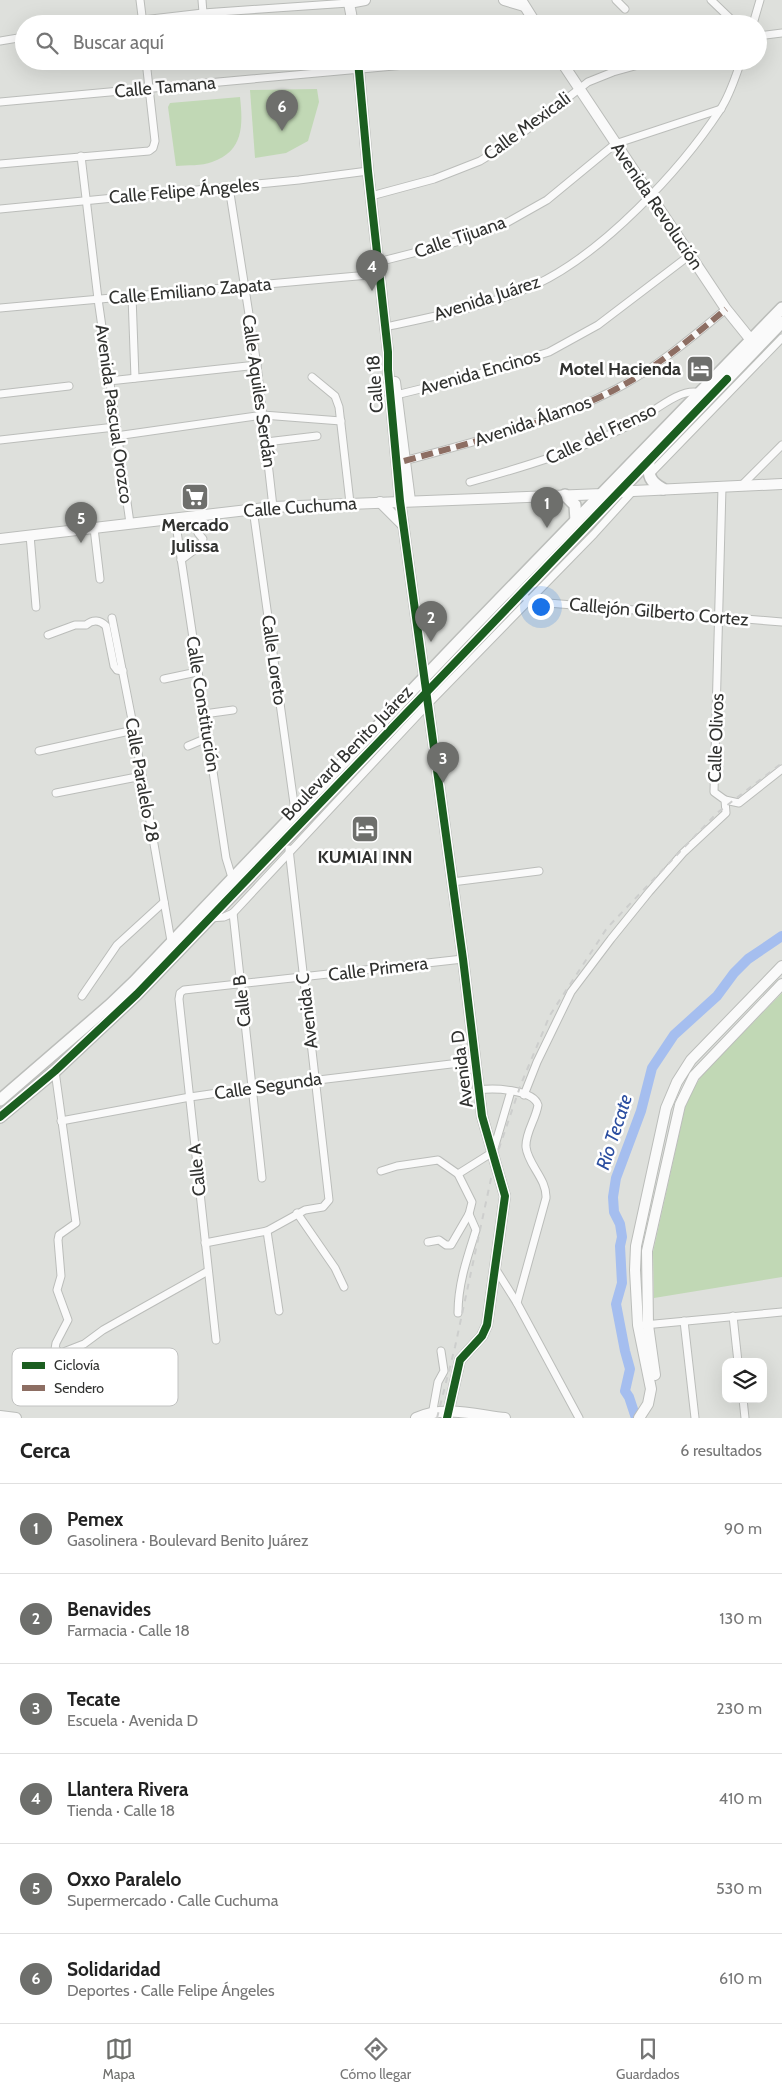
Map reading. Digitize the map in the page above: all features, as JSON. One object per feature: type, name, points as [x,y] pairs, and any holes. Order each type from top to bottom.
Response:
[{"type":"main road","name":"Boulevard Benito Juárez","points":[[0,1117],[55,1071],[120,1010],[209,918],[234,883],[295,811],[602,494],[645,458],[754,344],[782,308]]},
{"type":"main road","name":"Boulevard Benito Juárez","points":[[0,1100],[110,1005],[171,941],[287,837],[427,699],[625,491],[645,458],[700,393],[754,344],[782,322]]},
{"type":"main road","points":[[645,458],[649,475],[654,485],[663,489]]},
{"type":"main road","points":[[565,495],[575,505],[576,521]]},
{"type":"main road","points":[[120,1010],[119,1005],[141,981],[148,966]]},
{"type":"street","points":[[140,0],[142,15]]},
{"type":"street","points":[[202,0],[203,13]]},
{"type":"street","points":[[259,0],[260,8]]},
{"type":"street","points":[[188,15],[365,0]]},
{"type":"street","points":[[504,0],[523,3],[530,15]]},
{"type":"street","points":[[616,0],[625,9]]},
{"type":"street","points":[[711,0],[727,15]]},
{"type":"street","points":[[756,15],[760,0]]},
{"type":"street","points":[[349,1],[351,15]]},
{"type":"street","points":[[767,35],[782,33]]},
{"type":"street","points":[[0,41],[15,38]]},
{"type":"street","points":[[0,164],[149,151],[154,148],[155,141],[147,70]]},
{"type":"street","name":"Calle Tamana","points":[[0,102],[313,70]]},
{"type":"street","name":"Calle 18","points":[[359,70],[385,327],[404,461],[404,525],[427,699]]},
{"type":"street","name":"Avenida Revolución","points":[[568,70],[726,309],[754,344]]},
{"type":"street","name":"Calle Mexicali","points":[[371,196],[434,179],[480,161],[511,142],[579,88],[595,78],[622,70]]},
{"type":"street","name":"Avenida Juárez","points":[[385,327],[471,306],[536,284],[562,270],[651,196],[721,109],[737,70]]},
{"type":"street","name":"Calle Tijuana","points":[[378,262],[464,240],[508,222],[547,200],[615,144],[721,109]]},
{"type":"street","name":"Avenida Pascual Orozco","points":[[81,156],[116,436],[130,523]]},
{"type":"street","name":"Calle Felipe Ángeles","points":[[0,209],[368,171]]},
{"type":"street","name":"Calle Aquiles Serdán","points":[[229,186],[257,366],[273,507]]},
{"type":"street","name":"Avenida Encinos","points":[[394,396],[469,377],[549,352],[604,321],[690,255]]},
{"type":"street","name":"Calle Emiliano Zapata","points":[[0,308],[380,274]]},
{"type":"street","points":[[132,296],[135,378]]},
{"type":"street","name":"Avenida Álamos","points":[[404,461],[510,432],[584,405],[618,388],[649,368],[726,309]]},
{"type":"street","points":[[649,475],[782,338]]},
{"type":"street","points":[[754,344],[766,355]]},
{"type":"street","points":[[109,381],[257,366]]},
{"type":"street","points":[[312,377],[334,396],[339,407],[350,503]]},
{"type":"street","points":[[0,394],[70,386]]},
{"type":"street","name":"Calle del Frenso","points":[[470,482],[557,457],[636,422],[683,393],[694,391],[700,393]]},
{"type":"street","name":"Calle 18","points":[[394,396],[405,501]]},
{"type":"street","points":[[116,436],[263,415],[341,421]]},
{"type":"street","points":[[0,440],[115,427]]},
{"type":"street","points":[[266,442],[318,436]]},
{"type":"street","points":[[741,486],[782,445]]},
{"type":"street","name":"Calle Cuchuma","points":[[0,538],[273,507],[602,494],[625,491],[782,484]]},
{"type":"street","name":"Calle Olivos","points":[[722,487],[714,792],[725,800],[726,813]]},
{"type":"street","points":[[380,502],[404,525]]},
{"type":"street","name":"Calle Loreto","points":[[253,509],[295,811]]},
{"type":"street","name":"Calle Constitución","points":[[175,518],[226,858],[234,883]]},
{"type":"street","points":[[94,528],[100,578]]},
{"type":"street","points":[[181,560],[201,545],[203,539],[198,533]]},
{"type":"street","points":[[30,535],[36,607]]},
{"type":"street","name":"Callejón Gilberto Cortez","points":[[525,598],[537,609],[548,603],[782,622]]},
{"type":"street","name":"Calle Paralelo 28","points":[[112,618],[134,730],[171,941]]},
{"type":"street","points":[[48,635],[75,626],[86,625],[90,621],[96,620],[103,623],[106,626],[114,666],[117,670],[123,671]]},
{"type":"street","points":[[164,679],[198,672]]},
{"type":"street","points":[[209,918],[224,917],[233,913],[427,699]]},
{"type":"street","name":"Avenida D","points":[[427,699],[463,959],[483,1122],[505,1196],[488,1325],[482,1336],[460,1360],[447,1415]]},
{"type":"street","points":[[204,714],[233,710]]},
{"type":"street","points":[[39,751],[134,730]]},
{"type":"street","points":[[188,746],[207,738]]},
{"type":"street","points":[[524,1095],[566,1000],[611,939],[683,853],[726,813],[782,770]]},
{"type":"street","points":[[56,793],[142,776]]},
{"type":"street","points":[[725,800],[739,803]]},
{"type":"street","name":"Avenida C","points":[[285,822],[329,1200],[324,1207],[297,1213]]},
{"type":"street","points":[[452,882],[539,871]]},
{"type":"street","points":[[82,996],[117,946],[164,902]]},
{"type":"street","name":"Calle B","points":[[233,913],[262,1178]]},
{"type":"street","name":"Calle Primera","points":[[179,999],[180,993],[184,990],[463,959]]},
{"type":"street","points":[[639,1418],[647,1414],[651,1383],[635,1270],[636,1246],[670,1095],[691,1060],[782,966]]},
{"type":"street","points":[[643,1325],[648,1240],[682,1099],[689,1084],[700,1070],[782,984]]},
{"type":"street","name":"Calle A","points":[[179,999],[216,1340]]},
{"type":"street","name":"Calle Segunda","points":[[61,1121],[190,1097],[252,1088],[476,1061]]},
{"type":"street","points":[[55,1071],[76,1223],[59,1234],[61,1276],[57,1290],[68,1320],[55,1348]]},
{"type":"street","points":[[479,1090],[494,1088],[511,1091],[532,1097],[537,1102],[537,1111],[526,1145],[530,1158],[546,1188],[546,1198],[517,1303]]},
{"type":"street","points":[[458,1174],[493,1152],[511,1091]]},
{"type":"street","points":[[381,1171],[438,1160],[458,1174],[472,1202],[469,1214],[451,1245],[446,1245],[439,1240],[428,1242]]},
{"type":"street","points":[[205,1242],[267,1230],[297,1213],[335,1268],[344,1287]]},
{"type":"street","points":[[458,1313],[458,1292],[476,1230],[469,1214]]},
{"type":"street","points":[[267,1230],[279,1311]]},
{"type":"street","points":[[495,1268],[517,1303],[579,1418]]},
{"type":"street","points":[[75,1348],[208,1271]]},
{"type":"street","points":[[643,1325],[782,1312]]},
{"type":"street","points":[[733,1316],[738,1358]]},
{"type":"street","points":[[684,1321],[695,1418]]},
{"type":"street","points":[[432,1415],[438,1382],[444,1371],[441,1351]]},
{"type":"street","points":[[742,1403],[744,1418]]},
{"type":"street","points":[[416,1418],[447,1415],[506,1418]]},
{"type":"street","points":[[0,1416],[16,1418]]},
{"type":"green space","points":[[317,89],[319,102],[308,141],[286,153],[255,158],[250,90]]},
{"type":"green space","points":[[240,97],[241,127],[236,144],[230,151],[223,157],[208,163],[176,166],[168,107],[170,103]]},
{"type":"green space","points":[[782,993],[782,1277],[654,1298],[653,1252],[685,1108],[695,1085],[704,1073]]},
{"type":"waterway","name":"Río Tecate","points":[[636,1418],[625,1391],[630,1369],[616,1304],[622,1283],[620,1246],[622,1237],[620,1224],[614,1212],[613,1197],[616,1178],[641,1111],[652,1068],[674,1035],[717,996],[734,973],[748,959],[782,936]]},
{"type":"railway","points":[[437,1418],[455,1347],[495,1160],[521,1084],[550,1015],[607,928],[717,813],[782,763]]},
{"type":"marked path","points":[[404,461],[512,431],[591,401],[630,381],[659,362],[726,309]]},
{"type":"cycle path","points":[[359,70],[388,352],[400,501],[463,959],[482,1116],[505,1196],[487,1325],[482,1336],[460,1360],[447,1418]]},
{"type":"cycle path","points":[[0,1117],[55,1071],[137,994],[727,379]]},
{"type":"place","name":"Solidaridad","points":[[282,131]]},
{"type":"place","name":"Llantera Rivera","points":[[372,291]]},
{"type":"place","name":"Motel Hacienda","points":[[700,369]]},
{"type":"place","name":"Mercado Julissa","points":[[195,497]]},
{"type":"place","name":"Pemex","points":[[547,528]]},
{"type":"place","name":"Oxxo Paralelo","points":[[81,543]]},
{"type":"place","name":"Benavides","points":[[431,642]]},
{"type":"place","name":"Tecate","points":[[443,783]]},
{"type":"place","name":"KUMIAI INN","points":[[365,829]]}]
